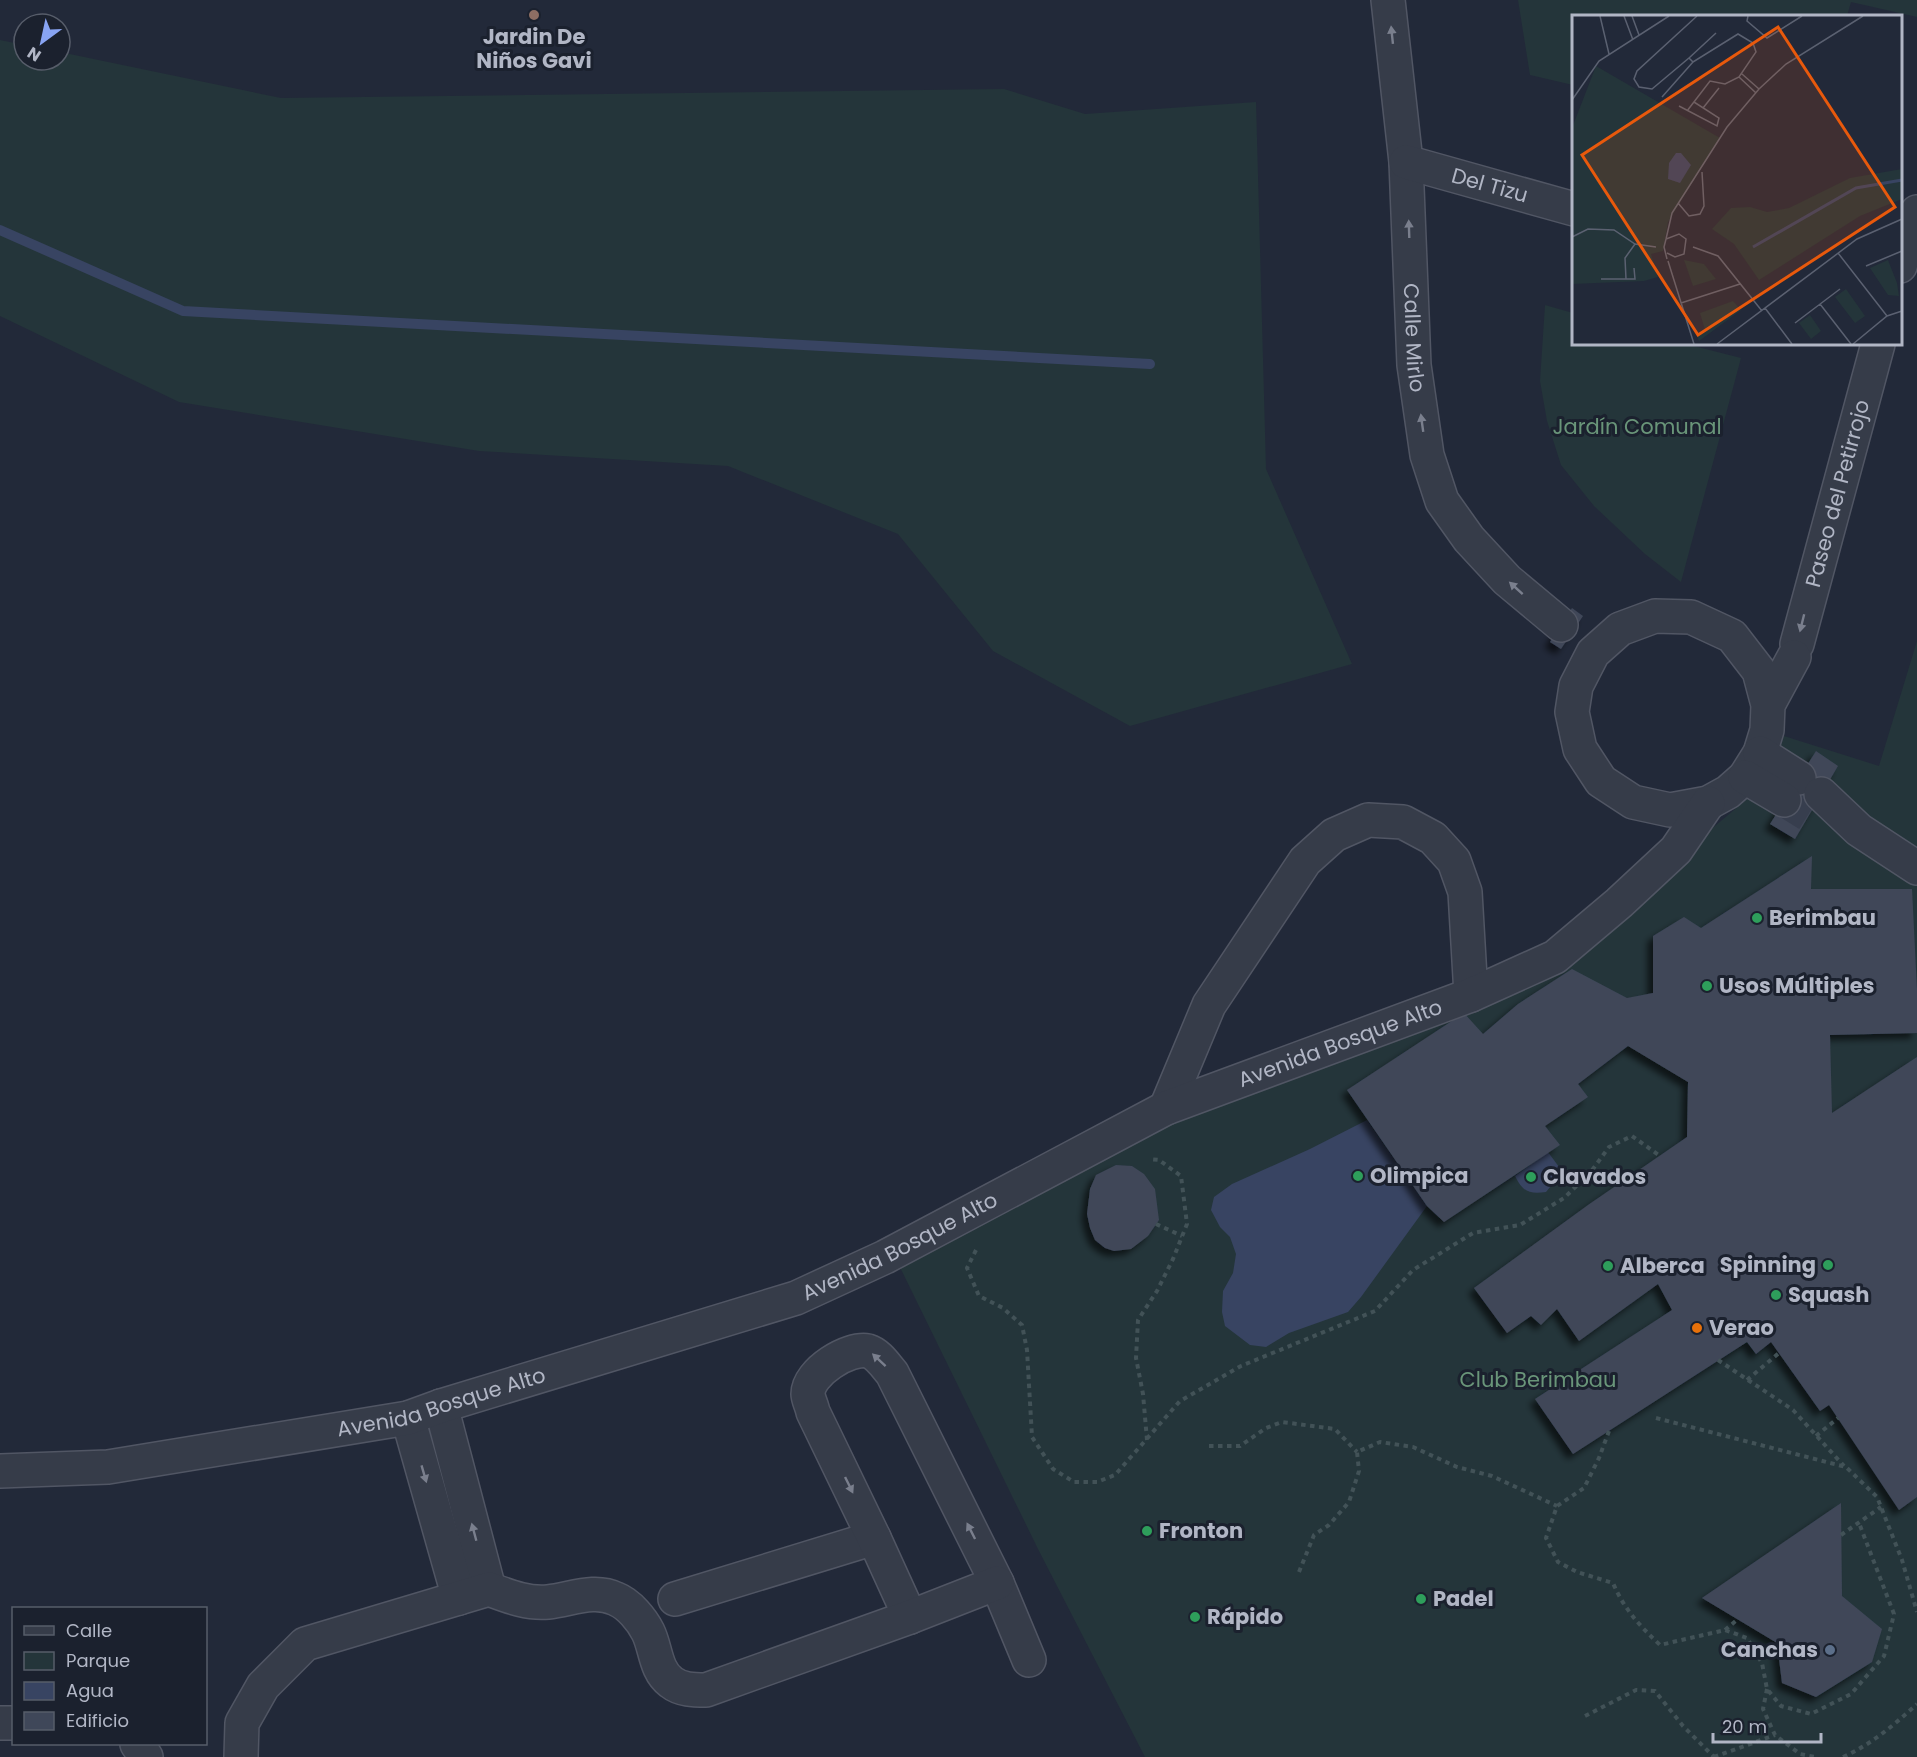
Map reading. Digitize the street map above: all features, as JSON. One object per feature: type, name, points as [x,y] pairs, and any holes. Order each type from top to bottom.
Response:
[{"type":"street","name":"Calle Mirlo","points":[[1388,0],[1406,162],[1414,365],[1426,455],[1442,501],[1469,539],[1507,580],[1575,637]]},
{"type":"street","name":"Del Tizu","points":[[1406,162],[1572,208]]},
{"type":"street","points":[[1902,260],[1917,212]]},
{"type":"street","name":"Paseo del Petirrojo","points":[[1768,705],[1795,650],[1878,345]]},
{"type":"street","points":[[1655,616],[1691,617],[1732,636],[1759,670],[1768,705],[1767,730],[1752,765],[1728,792],[1708,803],[1670,810],[1633,802],[1601,781],[1580,749],[1572,712],[1576,686],[1575,637],[1620,629],[1655,616]]},
{"type":"street","points":[[1752,765],[1908,860],[1917,868]]},
{"type":"street","name":"Avenida Bosque Alto","points":[[0,1471],[108,1467],[408,1418],[796,1298],[885,1257],[1166,1108],[1471,995],[1555,957],[1619,903],[1676,850],[1708,803]]},
{"type":"street","points":[[1166,1108],[1209,1005],[1305,861],[1334,835],[1368,820],[1403,822],[1433,838],[1454,861],[1465,892],[1471,995]]},
{"type":"street","points":[[910,1617],[813,1412],[807,1394],[812,1380],[821,1369],[856,1350],[870,1352],[882,1360],[892,1373],[997,1583],[1029,1660]]},
{"type":"street","points":[[441,1406],[474,1593]]},
{"type":"street","points":[[408,1418],[474,1593]]},
{"type":"street","points":[[675,1599],[874,1538]]},
{"type":"street","points":[[241,1757],[242,1723],[263,1686],[305,1644],[474,1593],[546,1602],[595,1594],[616,1599],[633,1611],[648,1632],[659,1665],[670,1682],[686,1690],[706,1690],[910,1617],[997,1583]]},
{"type":"path","points":[[980,1241],[967,1268],[979,1296],[1003,1308],[1022,1324],[1028,1350],[1032,1437],[1053,1469],[1074,1482],[1097,1482],[1115,1475],[1180,1401],[1241,1366],[1375,1311],[1413,1270],[1473,1233],[1520,1225],[1564,1198],[1590,1173],[1609,1148],[1632,1136],[1660,1156]]},
{"type":"path","points":[[1142,1157],[1159,1161],[1180,1176],[1186,1224],[1173,1259],[1157,1291],[1138,1320],[1136,1358],[1143,1395],[1147,1440]]},
{"type":"path","points":[[1156,1224],[1182,1236]]},
{"type":"path","points":[[1746,1380],[1779,1353]]},
{"type":"path","points":[[1718,1360],[1793,1410],[1845,1467],[1877,1497],[1902,1560],[1917,1612]]},
{"type":"path","points":[[1656,1418],[1845,1467]]},
{"type":"path","points":[[1816,1436],[1838,1418]]},
{"type":"path","points":[[1209,1446],[1240,1446],[1266,1428],[1282,1422],[1335,1429],[1357,1452],[1359,1471],[1349,1502],[1329,1525],[1314,1535],[1299,1572]]},
{"type":"path","points":[[1609,1431],[1584,1488],[1557,1506],[1546,1538],[1558,1562],[1577,1572],[1613,1582],[1636,1622],[1660,1645],[1725,1630],[1738,1619]]},
{"type":"path","points":[[1357,1452],[1380,1442],[1413,1448],[1456,1467],[1492,1476],[1557,1506]]},
{"type":"path","points":[[1841,1535],[1881,1507]]},
{"type":"path","points":[[1767,1689],[1781,1706],[1811,1714],[1851,1694],[1884,1656],[1894,1614],[1859,1522]]},
{"type":"path","points":[[1725,1630],[1747,1638],[1762,1663],[1767,1689],[1763,1709],[1775,1735],[1800,1754],[1815,1757]]},
{"type":"path","points":[[1585,1716],[1636,1690],[1655,1691],[1683,1726],[1714,1757],[1775,1735]]},
{"type":"path","points":[[1843,1757],[1860,1750],[1886,1732],[1917,1704]]},
{"type":"green space","points":[[1518,0],[1917,0],[1917,17],[1851,2],[1847,15],[1572,15],[1572,85],[1530,75]]},
{"type":"green space","points":[[0,40],[12,42],[12,72],[72,72],[72,54],[281,98],[1004,89],[1085,114],[1256,102],[1266,469],[1352,664],[1130,726],[993,651],[898,534],[728,466],[479,451],[179,402],[0,316]]},
{"type":"green space","name":"Jardín Comunal","points":[[1545,305],[1572,313],[1572,345],[1690,345],[1741,358],[1681,582],[1645,554],[1594,506],[1561,465],[1547,421],[1540,381]]},
{"type":"green space","name":"Club Berimbau","points":[[1917,641],[1917,1757],[1145,1757],[1039,1551],[893,1253],[1156,1120],[1460,1006],[1709,831],[1759,789],[1774,764],[1784,736],[1879,766]]},
{"type":"water","points":[[1367,1120],[1427,1206],[1348,1312],[1289,1333],[1266,1347],[1250,1345],[1225,1326],[1222,1312],[1223,1291],[1233,1273],[1236,1254],[1230,1237],[1220,1227],[1211,1210],[1214,1197],[1232,1184]]},
{"type":"water","points":[[1548,1152],[1559,1167],[1555,1181],[1546,1192],[1527,1191],[1515,1176]]},
{"type":"building","points":[[1572,608],[1583,616],[1561,649],[1550,642]]},
{"type":"building","points":[[1816,751],[1838,766],[1795,839],[1770,824]]},
{"type":"building","points":[[1812,856],[1811,889],[1912,889],[1917,1033],[1830,1035],[1832,1113],[1917,1057],[1917,1497],[1899,1510],[1829,1405],[1820,1411],[1771,1342],[1756,1354],[1747,1342],[1573,1454],[1535,1399],[1672,1310],[1658,1284],[1579,1341],[1557,1309],[1541,1325],[1531,1316],[1507,1333],[1474,1288],[1687,1137],[1688,1082],[1628,1046],[1578,1084],[1588,1097],[1545,1126],[1560,1145],[1444,1222],[1427,1206],[1347,1090],[1464,1013],[1483,1034],[1518,1004],[1572,969],[1627,998],[1653,993],[1653,936],[1684,917],[1701,928]]},
{"type":"building","points":[[1116,1165],[1132,1166],[1144,1174],[1155,1189],[1159,1220],[1148,1236],[1131,1249],[1114,1251],[1105,1248],[1095,1240],[1087,1214],[1090,1189],[1096,1175]]},
{"type":"building","points":[[1841,1503],[1842,1596],[1882,1629],[1872,1662],[1816,1697],[1782,1683],[1777,1643],[1702,1598]]},
{"type":"waterway","points":[[0,230],[183,311],[1150,364]]},
{"type":"tunnel","points":[[1784,800],[1808,815]]},
{"type":"place","name":"Jardin De Niños Gavi","points":[[534,15]]},
{"type":"place","name":"Berimbau","points":[[1757,918]]},
{"type":"place","name":"Usos Múltiples","points":[[1707,986]]},
{"type":"place","name":"Olimpica","points":[[1358,1176]]},
{"type":"place","name":"Clavados","points":[[1531,1177]]},
{"type":"place","name":"Spinning","points":[[1828,1265]]},
{"type":"place","name":"Alberca","points":[[1608,1266]]},
{"type":"place","name":"Squash","points":[[1776,1295]]},
{"type":"place","name":"Verao","points":[[1697,1328]]},
{"type":"place","name":"Fronton","points":[[1147,1531]]},
{"type":"place","name":"Padel","points":[[1421,1599]]},
{"type":"place","name":"Rápido","points":[[1195,1617]]},
{"type":"place","name":"Canchas","points":[[1830,1650]]}]
